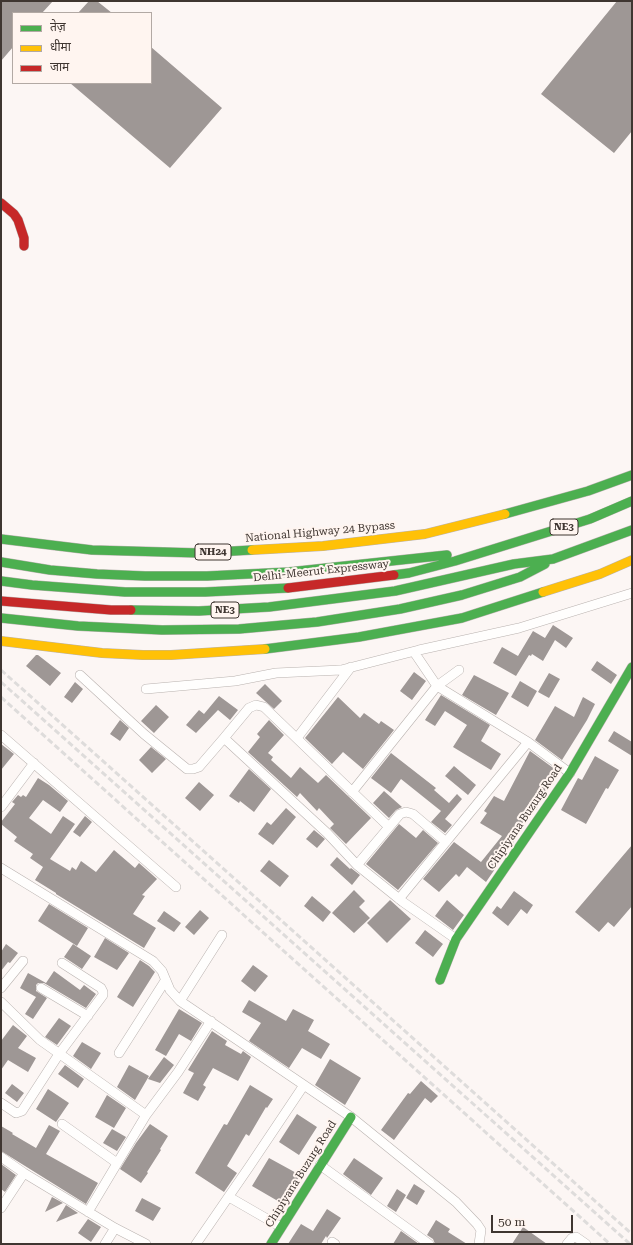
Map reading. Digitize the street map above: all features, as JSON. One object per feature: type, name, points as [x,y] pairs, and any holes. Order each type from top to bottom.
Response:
[{"type":"main road","points":[[1,203],[14,214],[18,220],[24,238],[24,246]]},
{"type":"main road","name":"National Highway 24 Bypass","points":[[1,539],[92,550],[199,553],[323,546],[425,534],[524,510],[632,475]]},
{"type":"main road","name":"NE3","points":[[456,557],[494,548],[590,519],[632,501]]},
{"type":"main road","name":"NE3","points":[[1,601],[19,604],[112,610],[199,611],[269,607],[395,591],[514,564],[553,560],[632,530]]},
{"type":"main road","points":[[1,562],[50,570],[97,574],[207,576],[289,572],[438,556],[456,557]]},
{"type":"main road","name":"Delhi-Meerut Expressway","points":[[1,581],[32,585],[125,592],[205,592],[293,588],[409,573],[442,565],[456,557]]},
{"type":"main road","points":[[1,618],[78,626],[162,630],[239,629],[317,622],[400,609],[462,595],[520,577],[553,560]]},
{"type":"main road","points":[[4,641],[102,653],[171,655],[241,651],[359,636],[464,617],[482,612],[600,574],[632,560]]},
{"type":"main road","points":[[621,564],[632,564]]},
{"type":"main road","name":"Chipiyana Buzurg Road","points":[[440,980],[456,939],[570,773],[632,667]]},
{"type":"main road","name":"Chipiyana Buzurg Road","points":[[271,1244],[351,1117]]},
{"type":"street","points":[[146,689],[235,680],[276,673],[327,671],[351,667],[519,628],[632,593]]},
{"type":"street","points":[[414,652],[437,686],[528,742],[570,773]]},
{"type":"street","points":[[297,738],[351,667]]},
{"type":"street","points":[[352,792],[437,686],[459,670]]},
{"type":"street","points":[[80,675],[144,734],[187,769],[199,767],[249,708],[256,705],[264,707],[389,827]]},
{"type":"street","points":[[1,735],[176,887]]},
{"type":"street","points":[[224,738],[327,833],[357,865],[399,899],[456,939]]},
{"type":"street","points":[[399,899],[528,742]]},
{"type":"street","points":[[1,807],[34,763]]},
{"type":"street","points":[[357,865],[400,814],[406,812],[413,814],[446,842]]},
{"type":"street","points":[[1,868],[153,961],[162,971],[170,990],[180,1001],[351,1117],[456,1202],[481,1230],[479,1244]]},
{"type":"street","points":[[180,1001],[222,935]]},
{"type":"street","points":[[1,988],[23,961]]},
{"type":"street","points":[[1,1103],[16,1113],[22,1112],[60,1054],[103,995],[103,990],[62,964]]},
{"type":"street","points":[[119,1053],[165,981]]},
{"type":"street","points":[[41,988],[88,1016]]},
{"type":"street","points":[[1,1002],[40,1040],[146,1115]]},
{"type":"street","points":[[88,1212],[146,1115],[178,1072],[211,1021]]},
{"type":"street","points":[[196,1244],[304,1085]]},
{"type":"street","points":[[62,1124],[117,1163]]},
{"type":"street","points":[[1,1157],[24,1173],[88,1212],[146,1244]]},
{"type":"street","points":[[320,1165],[429,1244]]},
{"type":"street","points":[[1,1208],[24,1173]]},
{"type":"street","points":[[229,1197],[281,1227]]},
{"type":"street","points":[[105,1244],[115,1228]]},
{"type":"street","points":[[567,1244],[572,1238],[576,1237],[586,1244]]},
{"type":"building","points":[[1,1],[53,1],[43,12],[12,12],[12,48],[1,61]]},
{"type":"building","points":[[89,1],[97,1],[111,12],[79,12]]},
{"type":"building","points":[[617,1],[632,1],[632,131],[614,153],[541,94]]},
{"type":"building","points":[[152,48],[222,108],[170,168],[71,84],[152,84]]},
{"type":"building","points":[[553,625],[573,638],[566,648],[555,640],[543,661],[532,654],[531,656],[529,655],[516,676],[493,663],[502,647],[518,656],[533,631],[545,638]]},
{"type":"building","points":[[36,655],[61,673],[50,686],[26,666]]},
{"type":"building","points":[[597,661],[617,675],[611,684],[591,670]]},
{"type":"building","points":[[414,672],[426,681],[412,700],[400,691]]},
{"type":"building","points":[[549,673],[560,679],[549,698],[538,692]]},
{"type":"building","points":[[474,675],[509,693],[496,715],[462,695]]},
{"type":"building","points":[[520,681],[537,691],[528,707],[511,697]]},
{"type":"building","points":[[75,682],[83,689],[72,703],[64,697]]},
{"type":"building","points":[[265,684],[282,701],[274,709],[256,693]]},
{"type":"building","points":[[441,695],[490,725],[481,741],[501,754],[491,770],[453,747],[467,725],[445,711],[435,726],[425,720]]},
{"type":"building","points":[[219,696],[238,710],[230,720],[218,710],[196,733],[186,725],[199,710],[204,714]]},
{"type":"building","points":[[338,697],[360,718],[364,713],[379,724],[381,721],[394,730],[363,769],[343,752],[332,764],[305,738]]},
{"type":"building","points":[[583,697],[595,704],[587,720],[562,760],[535,740],[555,706],[574,717]]},
{"type":"building","points":[[156,705],[169,717],[154,733],[141,721]]},
{"type":"building","points":[[120,720],[129,728],[120,741],[110,734]]},
{"type":"building","points":[[269,720],[284,735],[268,753],[273,757],[271,760],[291,778],[300,767],[318,783],[326,775],[371,818],[346,844],[330,828],[334,824],[319,808],[317,811],[300,793],[297,797],[248,752],[260,737],[257,734]]},
{"type":"building","points":[[614,731],[632,742],[632,756],[608,741]]},
{"type":"building","points":[[1,744],[14,754],[1,770]]},
{"type":"building","points":[[151,747],[166,759],[152,773],[139,760]]},
{"type":"building","points":[[530,751],[556,770],[536,810],[533,809],[513,843],[486,882],[467,867],[459,877],[456,874],[439,892],[423,879],[454,842],[481,862],[502,836],[480,823],[487,813],[484,811],[494,796],[504,801]]},
{"type":"building","points":[[391,753],[436,788],[434,790],[449,803],[457,794],[462,799],[445,819],[452,825],[445,833],[431,822],[441,811],[401,779],[391,793],[371,778]]},
{"type":"building","points":[[595,756],[619,770],[608,789],[606,788],[586,824],[561,810],[578,778],[582,780]]},
{"type":"building","points":[[454,766],[476,785],[468,795],[445,776]]},
{"type":"building","points":[[249,769],[271,789],[254,812],[240,801],[239,803],[229,796]]},
{"type":"building","points":[[38,778],[68,801],[60,812],[43,800],[29,818],[51,834],[63,816],[75,824],[50,859],[70,871],[72,867],[76,870],[81,861],[96,872],[114,850],[135,868],[139,863],[157,879],[142,895],[145,896],[133,914],[156,928],[144,948],[35,880],[43,867],[30,858],[33,854],[14,841],[17,837],[1,824],[1,822],[15,804],[12,802],[18,795],[21,797],[23,795],[26,797]]},
{"type":"building","points":[[199,782],[214,795],[200,811],[185,798]]},
{"type":"building","points":[[384,791],[402,807],[396,810],[389,818],[373,803]]},
{"type":"building","points":[[286,808],[296,817],[273,845],[258,834],[267,822],[271,825]]},
{"type":"building","points":[[85,816],[92,822],[80,837],[73,832]]},
{"type":"building","points":[[399,824],[416,838],[423,830],[438,843],[398,890],[366,864]]},
{"type":"building","points":[[314,830],[325,839],[317,848],[306,839]]},
{"type":"building","points":[[632,845],[632,906],[614,927],[608,922],[599,932],[575,912]]},
{"type":"building","points":[[337,857],[350,869],[351,868],[360,875],[352,885],[330,865]]},
{"type":"building","points":[[269,860],[289,876],[280,887],[260,871]]},
{"type":"building","points":[[354,890],[365,901],[359,907],[370,918],[354,933],[332,913]]},
{"type":"building","points":[[514,891],[533,905],[527,914],[521,909],[508,926],[492,913],[497,906],[501,909]]},
{"type":"building","points":[[312,896],[331,912],[323,922],[304,906]]},
{"type":"building","points":[[390,900],[411,919],[387,943],[367,923]]},
{"type":"building","points":[[447,900],[464,915],[453,930],[435,916]]},
{"type":"building","points":[[49,904],[88,928],[77,946],[38,921]]},
{"type":"building","points":[[200,910],[209,918],[194,935],[185,927]]},
{"type":"building","points":[[164,911],[181,923],[174,932],[157,921]]},
{"type":"building","points":[[425,930],[443,944],[433,957],[415,943]]},
{"type":"building","points":[[105,938],[129,953],[117,970],[94,957]]},
{"type":"building","points":[[6,944],[18,953],[1,971],[1,952]]},
{"type":"building","points":[[73,944],[91,956],[82,969],[64,957]]},
{"type":"building","points":[[140,960],[155,972],[133,1007],[117,997]]},
{"type":"building","points":[[253,965],[268,976],[255,992],[241,981]]},
{"type":"building","points":[[54,971],[80,990],[84,985],[96,994],[86,1008],[44,983],[38,983],[36,985],[36,991],[47,998],[33,1019],[25,1014],[36,997],[20,988],[28,973],[46,983]]},
{"type":"building","points":[[249,1000],[286,1021],[293,1009],[314,1020],[308,1031],[330,1044],[321,1059],[302,1048],[289,1068],[249,1041],[261,1023],[242,1012]]},
{"type":"building","points":[[179,1009],[202,1023],[191,1041],[179,1034],[166,1056],[155,1050]]},
{"type":"building","points":[[59,1018],[71,1026],[57,1045],[45,1037]]},
{"type":"building","points":[[13,1025],[27,1036],[18,1048],[36,1058],[28,1072],[8,1060],[1,1070],[1,1041]]},
{"type":"building","points":[[212,1031],[227,1041],[225,1045],[241,1054],[243,1051],[251,1057],[238,1081],[213,1068],[203,1085],[206,1087],[198,1101],[183,1093],[194,1073],[188,1070]]},
{"type":"building","points":[[82,1042],[101,1053],[91,1069],[73,1056]]},
{"type":"building","points":[[164,1057],[174,1065],[160,1083],[148,1079]]},
{"type":"building","points":[[330,1059],[361,1078],[345,1105],[315,1085]]},
{"type":"building","points":[[65,1065],[84,1079],[78,1088],[58,1074]]},
{"type":"building","points":[[129,1065],[149,1076],[135,1100],[117,1087]]},
{"type":"building","points":[[421,1081],[438,1096],[431,1103],[425,1098],[394,1140],[381,1130],[408,1093],[410,1094]]},
{"type":"building","points":[[12,1084],[24,1093],[17,1102],[5,1093]]},
{"type":"building","points":[[250,1085],[273,1099],[267,1108],[266,1107],[249,1136],[246,1134],[227,1166],[237,1173],[224,1192],[195,1173],[224,1124],[227,1125]]},
{"type":"building","points":[[48,1089],[69,1103],[56,1122],[36,1109]]},
{"type":"building","points":[[107,1095],[126,1108],[114,1128],[95,1117]]},
{"type":"building","points":[[297,1114],[317,1127],[299,1155],[279,1142]]},
{"type":"building","points":[[150,1124],[168,1136],[141,1183],[120,1169]]},
{"type":"building","points":[[49,1125],[60,1131],[46,1154],[98,1183],[86,1204],[1,1151],[1,1126],[36,1148]]},
{"type":"building","points":[[112,1129],[126,1137],[117,1151],[103,1143]]},
{"type":"building","points":[[269,1158],[300,1175],[283,1204],[252,1186]]},
{"type":"building","points":[[354,1158],[383,1178],[371,1195],[343,1174]]},
{"type":"building","points":[[1,1164],[16,1175],[5,1192],[1,1189]]},
{"type":"building","points":[[414,1184],[425,1191],[417,1205],[406,1198]]},
{"type":"building","points":[[397,1189],[406,1195],[396,1212],[387,1206]]},
{"type":"building","points":[[52,1197],[63,1203],[45,1212]]},
{"type":"building","points":[[142,1198],[161,1208],[153,1221],[135,1211]]},
{"type":"building","points":[[66,1205],[78,1213],[56,1222]]},
{"type":"building","points":[[327,1209],[341,1218],[321,1244],[288,1244],[301,1224],[313,1231]]},
{"type":"building","points":[[88,1219],[101,1227],[91,1242],[78,1233]]},
{"type":"building","points":[[436,1220],[450,1229],[448,1232],[467,1244],[435,1244],[433,1239],[427,1235]]},
{"type":"building","points":[[523,1227],[547,1244],[512,1244]]},
{"type":"building","points":[[401,1231],[419,1244],[393,1244]]},
{"type":"railway","points":[[1,670],[632,1234]]},
{"type":"railway","points":[[1,682],[630,1244]]},
{"type":"railway","points":[[1,697],[610,1244]]},
{"type":"traffic: fast","points":[[505,514],[588,491],[632,475]]},
{"type":"traffic: fast","points":[[394,575],[409,573],[455,561],[590,519],[632,501]]},
{"type":"traffic: fast","points":[[131,610],[199,611],[269,607],[395,591],[514,564],[553,559],[632,530]]},
{"type":"traffic: fast","points":[[1,539],[92,550],[199,553],[252,550]]},
{"type":"traffic: fast","points":[[1,562],[50,570],[97,574],[207,576],[289,572],[447,555]]},
{"type":"traffic: fast","points":[[1,618],[78,626],[162,630],[239,629],[317,622],[400,609],[462,595],[520,577],[545,564]]},
{"type":"traffic: fast","points":[[1,581],[32,585],[125,592],[205,592],[288,588]]},
{"type":"traffic: fast","points":[[265,649],[359,637],[462,618],[543,592]]},
{"type":"traffic: fast","points":[[440,980],[456,939],[570,773],[632,667]]},
{"type":"traffic: fast","points":[[271,1244],[351,1117]]},
{"type":"traffic: slow","points":[[252,550],[323,546],[425,534],[505,514]]},
{"type":"traffic: slow","points":[[543,592],[600,574],[632,560]]},
{"type":"traffic: slow","points":[[1,641],[102,653],[143,655],[171,655],[265,649]]},
{"type":"traffic: jam","points":[[1,203],[14,214],[18,220],[24,238],[24,246]]},
{"type":"traffic: jam","points":[[288,588],[394,575]]},
{"type":"traffic: jam","points":[[1,601],[111,610],[131,610]]}]
